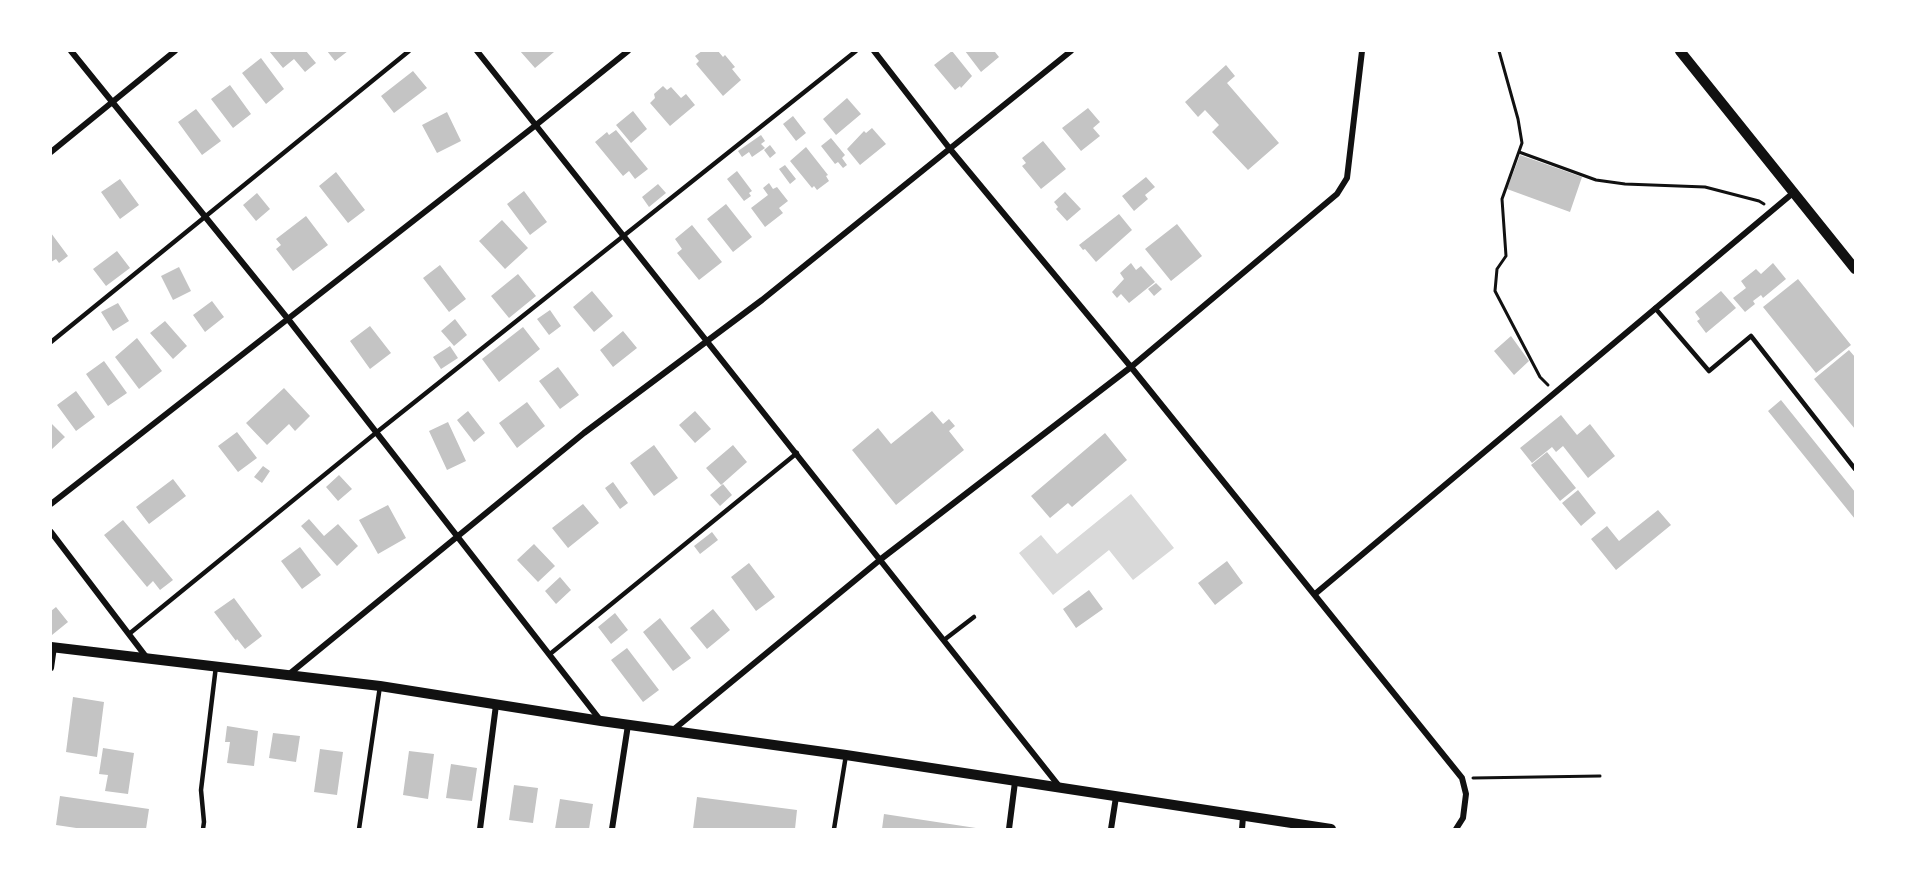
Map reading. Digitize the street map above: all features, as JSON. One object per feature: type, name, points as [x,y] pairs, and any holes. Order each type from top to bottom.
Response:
[{"type":"street","points":[[71,51],[114,101],[288,319],[601,721]]},
{"type":"street","points":[[51,152],[175,51]]},
{"type":"street","points":[[477,51],[1061,789]]},
{"type":"street","points":[[51,504],[628,51]]},
{"type":"street","points":[[874,51],[950,149],[1131,367],[1462,778],[1466,794],[1463,818],[1456,829]]},
{"type":"street","points":[[288,675],[584,433],[762,300],[1071,51]]},
{"type":"street","points":[[673,730],[881,559],[1131,367],[1337,194],[1347,178],[1362,51]]},
{"type":"street","points":[[1680,51],[1855,269]]},
{"type":"street","points":[[1315,594],[1793,193]]},
{"type":"street","points":[[51,532],[147,658]]},
{"type":"street","points":[[51,668],[52,647],[380,686],[1331,829]]},
{"type":"street","points":[[480,829],[496,705]]},
{"type":"street","points":[[612,829],[628,725]]},
{"type":"street","points":[[1009,829],[1015,782]]},
{"type":"street","points":[[1111,829],[1116,797]]},
{"type":"street","points":[[1242,829],[1243,817]]},
{"type":"lane","points":[[51,342],[409,51]]},
{"type":"lane","points":[[129,634],[377,432],[856,51]]},
{"type":"lane","points":[[1655,308],[1710,371],[1751,336],[1855,469]]},
{"type":"lane","points":[[550,654],[797,453]]},
{"type":"lane","points":[[944,640],[974,617]]},
{"type":"lane","points":[[202,829],[204,822],[201,790],[216,666]]},
{"type":"lane","points":[[359,829],[380,686]]},
{"type":"lane","points":[[834,829],[846,755]]},
{"type":"path","points":[[1499,51],[1518,119],[1522,143],[1502,199],[1506,256],[1497,269],[1495,291],[1540,377],[1556,392]]},
{"type":"path","points":[[1519,152],[1596,180],[1625,184],[1705,187],[1759,201],[1773,210]]},
{"type":"path","points":[[1462,778],[1600,776]]},
{"type":"shaded area","points":[[1131,494],[1174,548],[1133,580],[1109,550],[1053,595],[1019,553],[1041,535],[1057,554]]},
{"type":"building","points":[[269,51],[306,51],[316,63],[305,72],[294,59],[283,68]]},
{"type":"building","points":[[327,51],[348,51],[335,61]]},
{"type":"building","points":[[520,51],[553,51],[554,52],[535,68]]},
{"type":"building","points":[[702,51],[718,51],[723,57],[725,55],[735,67],[732,69],[741,80],[723,96],[696,64],[699,61],[695,56]]},
{"type":"building","points":[[952,51],[972,76],[961,88],[960,86],[955,90],[934,65]]},
{"type":"building","points":[[965,51],[997,51],[995,52],[999,57],[981,72]]},
{"type":"building","points":[[261,58],[284,89],[266,104],[242,73]]},
{"type":"building","points":[[1226,65],[1235,76],[1227,83],[1279,143],[1248,170],[1212,132],[1219,125],[1205,110],[1198,117],[1185,102]]},
{"type":"building","points":[[413,71],[427,88],[394,113],[381,96]]},
{"type":"building","points":[[230,85],[251,114],[233,128],[211,99]]},
{"type":"building","points":[[663,86],[667,90],[671,87],[681,98],[686,94],[695,105],[670,126],[650,103],[655,98],[654,94]]},
{"type":"building","points":[[847,98],[861,114],[836,135],[823,119]]},
{"type":"building","points":[[1088,108],[1100,122],[1093,128],[1100,136],[1081,151],[1062,128]]},
{"type":"building","points":[[196,109],[221,141],[202,155],[178,122]]},
{"type":"building","points":[[633,111],[647,129],[631,143],[616,125]]},
{"type":"building","points":[[447,112],[461,141],[437,153],[422,125]]},
{"type":"building","points":[[793,116],[806,133],[796,141],[783,124]]},
{"type":"building","points":[[872,128],[886,144],[860,165],[847,149],[864,131],[866,133]]},
{"type":"building","points":[[616,130],[648,169],[635,179],[629,171],[623,176],[595,142],[607,132],[609,135]]},
{"type":"building","points":[[761,135],[765,141],[761,144],[765,148],[752,157],[749,152],[742,157],[738,151]]},
{"type":"building","points":[[831,138],[845,155],[842,158],[847,165],[843,168],[838,162],[835,164],[821,146]]},
{"type":"building","points":[[1043,141],[1066,169],[1041,189],[1022,166],[1026,163],[1022,158]]},
{"type":"building","points":[[770,145],[776,153],[770,158],[764,150]]},
{"type":"building","points":[[806,147],[828,175],[826,176],[829,181],[817,190],[814,186],[812,188],[790,161]]},
{"type":"building","points":[[1520,155],[1582,177],[1570,212],[1507,189]]},
{"type":"building","points":[[785,165],[796,179],[790,184],[779,169]]},
{"type":"building","points":[[737,171],[752,191],[749,193],[751,196],[744,201],[727,179]]},
{"type":"building","points":[[336,172],[365,210],[348,223],[319,186]]},
{"type":"building","points":[[1146,177],[1155,187],[1145,195],[1148,199],[1134,211],[1122,196]]},
{"type":"building","points":[[120,179],[139,205],[120,219],[101,192]]},
{"type":"building","points":[[769,183],[773,189],[777,187],[788,201],[779,208],[783,213],[765,227],[751,208],[768,195],[763,188]]},
{"type":"building","points":[[658,184],[666,193],[649,207],[642,197]]},
{"type":"building","points":[[524,191],[547,222],[530,235],[507,204]]},
{"type":"building","points":[[1065,192],[1081,209],[1067,221],[1056,209],[1058,207],[1054,202]]},
{"type":"building","points":[[257,193],[270,209],[256,221],[243,205]]},
{"type":"building","points":[[726,204],[752,237],[733,252],[707,219]]},
{"type":"building","points":[[1119,214],[1132,230],[1096,262],[1079,245]]},
{"type":"building","points":[[306,216],[328,245],[293,271],[276,249],[281,245],[276,239]]},
{"type":"building","points":[[502,220],[528,248],[505,269],[479,241]]},
{"type":"building","points":[[1177,224],[1202,256],[1171,281],[1145,249]]},
{"type":"building","points":[[692,225],[722,262],[699,280],[677,253],[682,249],[675,239]]},
{"type":"building","points":[[51,233],[68,256],[59,263],[56,259],[51,262]]},
{"type":"building","points":[[117,251],[130,268],[106,286],[93,269]]},
{"type":"building","points":[[1131,263],[1136,270],[1141,266],[1155,282],[1129,303],[1121,294],[1117,298],[1112,292],[1124,279],[1120,273]]},
{"type":"building","points":[[1773,263],[1786,279],[1763,298],[1761,295],[1753,301],[1755,304],[1745,312],[1733,298],[1746,288],[1741,281],[1756,269],[1761,274]]},
{"type":"building","points":[[440,265],[466,299],[449,312],[423,278]]},
{"type":"building","points":[[179,267],[191,291],[173,300],[161,276]]},
{"type":"building","points":[[518,274],[536,296],[509,318],[491,296]]},
{"type":"building","points":[[1798,279],[1851,345],[1816,373],[1763,307]]},
{"type":"building","points":[[1156,283],[1162,289],[1154,296],[1148,289]]},
{"type":"building","points":[[592,291],[613,316],[594,332],[573,307]]},
{"type":"building","points":[[1721,291],[1736,308],[1706,333],[1697,321],[1700,319],[1695,312]]},
{"type":"building","points":[[212,301],[224,317],[205,332],[193,315]]},
{"type":"building","points":[[118,303],[129,321],[113,331],[101,312]]},
{"type":"building","points":[[550,310],[561,326],[549,335],[537,319]]},
{"type":"building","points":[[455,319],[467,335],[454,346],[441,331]]},
{"type":"building","points":[[165,321],[187,346],[173,359],[150,333]]},
{"type":"building","points":[[370,326],[391,353],[370,369],[350,341]]},
{"type":"building","points":[[523,327],[540,349],[499,382],[482,359]]},
{"type":"building","points":[[623,331],[637,348],[613,367],[600,350]]},
{"type":"building","points":[[1511,336],[1529,361],[1514,375],[1494,351]]},
{"type":"building","points":[[137,338],[162,371],[139,389],[115,357]]},
{"type":"building","points":[[450,346],[458,358],[441,369],[433,357]]},
{"type":"building","points":[[1849,350],[1855,357],[1855,429],[1814,379]]},
{"type":"building","points":[[104,361],[127,393],[108,406],[86,374]]},
{"type":"building","points":[[558,367],[579,395],[560,409],[539,381]]},
{"type":"building","points":[[284,388],[310,416],[295,431],[289,424],[267,445],[246,423]]},
{"type":"building","points":[[76,391],[95,417],[76,431],[57,405]]},
{"type":"building","points":[[1781,400],[1855,492],[1855,519],[1768,411]]},
{"type":"building","points":[[527,402],[545,426],[517,448],[499,423]]},
{"type":"building","points":[[468,411],[485,433],[474,442],[457,420]]},
{"type":"building","points":[[695,411],[711,429],[695,443],[679,425]]},
{"type":"building","points":[[932,411],[943,424],[949,419],[955,426],[949,431],[964,450],[896,505],[852,450],[878,428],[891,444]]},
{"type":"building","points":[[1561,415],[1577,435],[1590,424],[1615,456],[1588,478],[1563,446],[1556,452],[1552,447],[1532,463],[1520,448]]},
{"type":"building","points":[[448,422],[466,461],[447,470],[429,431]]},
{"type":"building","points":[[51,423],[65,437],[51,450]]},
{"type":"building","points":[[237,432],[257,458],[238,472],[218,446]]},
{"type":"building","points":[[1105,433],[1127,460],[1072,507],[1068,503],[1050,518],[1031,496]]},
{"type":"building","points":[[654,445],[678,478],[654,496],[630,463]]},
{"type":"building","points":[[733,445],[747,462],[721,485],[706,468]]},
{"type":"building","points":[[1547,452],[1576,488],[1560,501],[1531,465]]},
{"type":"building","points":[[263,466],[270,471],[262,483],[254,477]]},
{"type":"building","points":[[339,475],[352,489],[338,501],[326,487]]},
{"type":"building","points":[[173,479],[186,496],[149,524],[136,507]]},
{"type":"building","points":[[613,482],[628,503],[620,509],[605,488]]},
{"type":"building","points":[[723,484],[732,495],[720,506],[710,495]]},
{"type":"building","points":[[1578,490],[1596,513],[1581,526],[1562,503]]},
{"type":"building","points":[[583,504],[599,523],[568,548],[552,528]]},
{"type":"building","points":[[388,505],[406,538],[378,554],[359,520]]},
{"type":"building","points":[[1658,510],[1671,525],[1616,570],[1591,539],[1607,526],[1619,541]]},
{"type":"building","points":[[309,519],[324,536],[338,524],[358,546],[337,566],[301,526]]},
{"type":"building","points":[[123,520],[173,580],[160,590],[153,581],[147,587],[104,535]]},
{"type":"building","points":[[712,532],[718,540],[700,554],[694,546]]},
{"type":"building","points":[[534,544],[555,566],[538,582],[517,560]]},
{"type":"building","points":[[300,547],[321,575],[302,589],[281,561]]},
{"type":"building","points":[[1227,561],[1243,583],[1215,605],[1198,583]]},
{"type":"building","points":[[749,563],[775,597],[756,611],[731,577]]},
{"type":"building","points":[[560,577],[571,590],[556,604],[545,591]]},
{"type":"building","points":[[1089,590],[1103,609],[1076,628],[1063,609]]},
{"type":"building","points":[[234,598],[262,636],[245,649],[214,612]]},
{"type":"building","points":[[56,607],[68,622],[52,635],[51,611]]},
{"type":"building","points":[[713,609],[730,630],[707,649],[690,628]]},
{"type":"building","points":[[615,613],[628,630],[611,644],[598,627]]},
{"type":"building","points":[[660,618],[691,658],[673,671],[643,632]]},
{"type":"building","points":[[627,648],[659,690],[643,702],[611,660]]},
{"type":"building","points":[[73,697],[104,702],[97,757],[66,752]]},
{"type":"building","points":[[227,726],[258,731],[254,766],[227,763],[230,742],[225,742]]},
{"type":"building","points":[[273,733],[300,736],[296,762],[269,758]]},
{"type":"building","points":[[103,748],[134,753],[128,794],[105,791],[108,775],[99,774]]},
{"type":"building","points":[[320,749],[343,752],[337,795],[314,792]]},
{"type":"building","points":[[409,751],[434,754],[428,799],[403,795]]},
{"type":"building","points":[[451,764],[477,768],[472,801],[446,798]]},
{"type":"building","points":[[514,785],[538,788],[533,823],[509,820]]},
{"type":"building","points":[[60,796],[149,809],[146,829],[83,829],[56,825]]},
{"type":"building","points":[[697,797],[797,810],[795,829],[693,829]]},
{"type":"building","points":[[560,799],[593,804],[589,829],[555,829]]},
{"type":"building","points":[[884,814],[976,828],[976,829],[882,829]]}]
